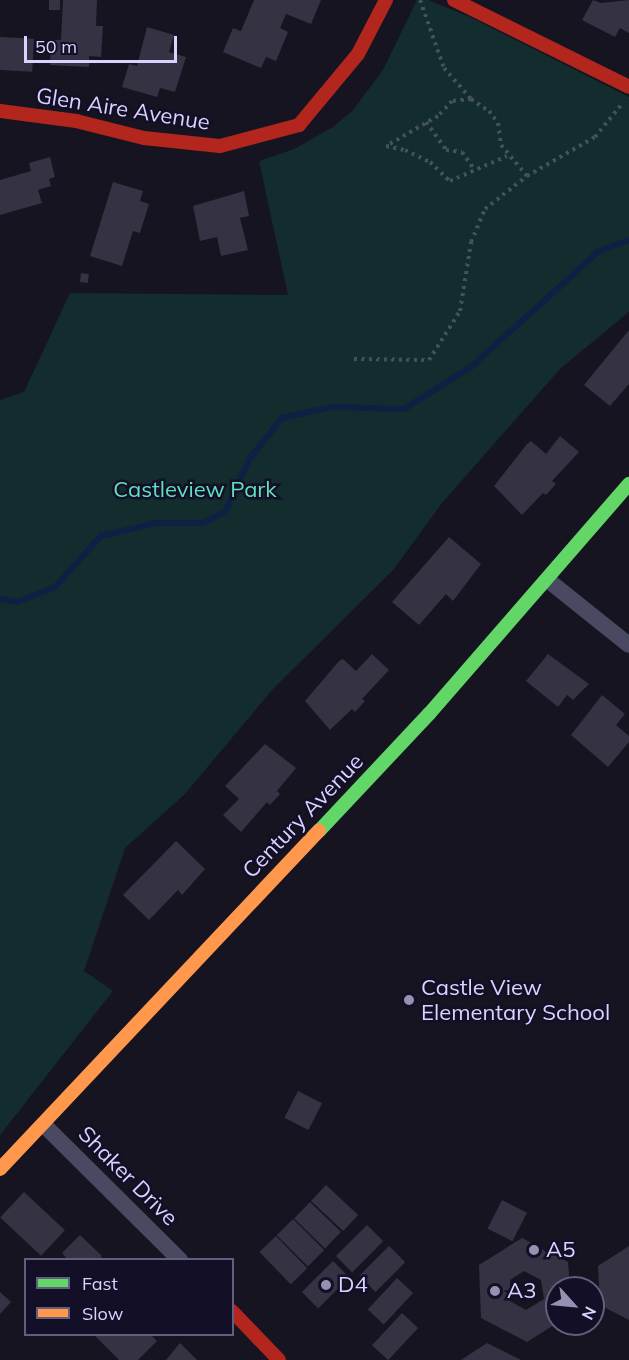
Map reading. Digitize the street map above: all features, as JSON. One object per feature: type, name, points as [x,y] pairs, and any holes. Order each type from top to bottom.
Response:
[{"type":"street","name":"Glen Aire Avenue","points":[[0,111],[76,121],[144,138],[220,146],[299,124],[332,91],[358,54],[386,0]]},
{"type":"street","points":[[454,0],[627,94]]},
{"type":"street","name":"Century Avenue","points":[[0,1169],[44,1125],[123,1034],[429,714],[549,580],[629,484]]},
{"type":"street","points":[[549,580],[629,645]]},
{"type":"street","name":"Shaker Drive","points":[[44,1125],[178,1258]]},
{"type":"street","points":[[234,1313],[279,1360]]},
{"type":"path","points":[[420,0],[444,68],[471,99],[498,123],[501,145],[507,156],[527,176]]},
{"type":"path","points":[[354,359],[429,360],[460,311],[471,242],[485,209],[527,176],[595,137],[614,117],[627,94]]},
{"type":"path","points":[[471,99],[452,101],[426,122],[386,146],[405,150],[430,162],[450,181],[473,168],[507,156]]},
{"type":"path","points":[[426,122],[446,150],[462,152],[473,168]]},
{"type":"green space","name":"Castleview Park","points":[[417,0],[428,0],[470,17],[629,97],[629,312],[560,369],[442,503],[394,569],[272,690],[185,794],[125,848],[84,971],[113,991],[0,1135],[0,400],[24,392],[70,293],[288,295],[259,161],[294,149],[333,127],[353,110],[383,70]]},
{"type":"building","points":[[49,0],[60,0],[60,10],[49,10]]},
{"type":"building","points":[[63,0],[97,0],[96,26],[103,26],[101,57],[89,56],[89,67],[50,65],[51,40],[61,40]]},
{"type":"building","points":[[254,0],[321,0],[311,24],[286,14],[280,28],[288,32],[276,61],[266,57],[261,68],[223,52],[233,28],[241,31]]},
{"type":"building","points":[[593,0],[601,3],[629,0],[629,33],[620,28],[615,37],[582,20]]},
{"type":"building","points":[[147,27],[174,35],[169,52],[186,57],[175,92],[160,88],[157,97],[122,87],[129,64],[137,66]]},
{"type":"building","points":[[0,37],[34,39],[32,72],[0,70]]},
{"type":"building","points":[[50,157],[55,177],[49,179],[51,186],[38,190],[42,203],[0,215],[0,180],[31,171],[29,163]]},
{"type":"building","points":[[113,182],[143,191],[140,201],[149,204],[140,233],[133,231],[122,266],[90,256]]},
{"type":"building","points":[[244,191],[249,216],[240,218],[248,250],[221,256],[217,237],[200,241],[193,206]]},
{"type":"building","points":[[81,273],[89,274],[88,283],[80,282]]},
{"type":"building","points":[[629,330],[629,384],[610,406],[584,385]]},
{"type":"building","points":[[560,436],[579,452],[552,481],[556,484],[546,495],[543,493],[522,515],[494,486],[527,444],[531,441],[546,454]]},
{"type":"building","points":[[449,537],[481,564],[453,601],[446,594],[419,625],[392,602]]},
{"type":"building","points":[[372,654],[389,670],[362,699],[365,701],[355,712],[352,709],[330,730],[305,701],[339,661],[343,659],[356,671]]},
{"type":"building","points":[[548,654],[589,684],[573,700],[567,695],[558,707],[526,681]]},
{"type":"building","points":[[602,695],[625,714],[616,725],[629,736],[629,742],[608,767],[571,735]]},
{"type":"building","points":[[265,744],[296,768],[277,791],[280,794],[270,805],[267,802],[241,832],[223,815],[239,799],[225,786]]},
{"type":"building","points":[[176,841],[205,869],[182,895],[178,890],[149,920],[123,895]]},
{"type":"building","points":[[298,1091],[322,1103],[308,1130],[284,1118]]},
{"type":"building","points":[[326,1185],[358,1215],[343,1231],[311,1201]]},
{"type":"building","points":[[24,1192],[65,1230],[41,1256],[0,1218]]},
{"type":"building","points":[[502,1200],[527,1213],[512,1241],[487,1229]]},
{"type":"building","points":[[310,1202],[341,1232],[325,1248],[294,1219]]},
{"type":"building","points":[[293,1219],[324,1250],[308,1266],[277,1235]]},
{"type":"building","points":[[367,1225],[383,1241],[352,1272],[336,1256]]},
{"type":"building","points":[[80,1235],[102,1256],[100,1258],[66,1258],[62,1253]]},
{"type":"building","points":[[276,1236],[307,1268],[291,1284],[259,1252]]},
{"type":"building","points":[[522,1238],[568,1262],[569,1276],[545,1276],[545,1331],[527,1342],[481,1318],[479,1265]],"holes":[[[524,1271],[541,1280],[544,1299],[526,1310],[510,1301],[510,1280]]]},
{"type":"building","points":[[389,1246],[405,1262],[376,1292],[359,1276]]},
{"type":"building","points":[[629,1246],[629,1320],[605,1308],[605,1276],[599,1276],[598,1266]]},
{"type":"building","name":"D4","points":[[333,1261],[349,1277],[318,1308],[302,1292]]},
{"type":"building","points":[[397,1278],[413,1293],[384,1324],[368,1309]]},
{"type":"building","points":[[0,1292],[11,1302],[0,1314]]},
{"type":"building","points":[[402,1313],[418,1328],[388,1360],[372,1345]]},
{"type":"building","points":[[95,1336],[152,1336],[157,1341],[138,1360],[119,1360]]},
{"type":"building","points":[[180,1343],[197,1360],[166,1360]]},
{"type":"building","points":[[487,1343],[521,1360],[461,1360]]},
{"type":"waterway","points":[[0,599],[17,602],[55,587],[101,536],[156,523],[203,523],[225,512],[250,458],[282,418],[332,407],[404,409],[471,367],[599,251],[629,240]]},
{"type":"traffic: fast","points":[[319,831],[429,714],[629,484]]},
{"type":"traffic: slow","points":[[0,1169],[319,831]]},
{"type":"traffic: jam","points":[[0,111],[76,121],[144,138],[220,146],[299,125],[358,54],[386,0]]},
{"type":"traffic: jam","points":[[454,0],[629,87]]},
{"type":"traffic: jam","points":[[234,1313],[279,1360]]},
{"type":"place","name":"Castle View Elementary School","points":[[409,1000]]},
{"type":"place","name":"A5","points":[[534,1250]]},
{"type":"place","name":"D4","points":[[326,1285]]},
{"type":"place","name":"A3","points":[[495,1291]]}]
